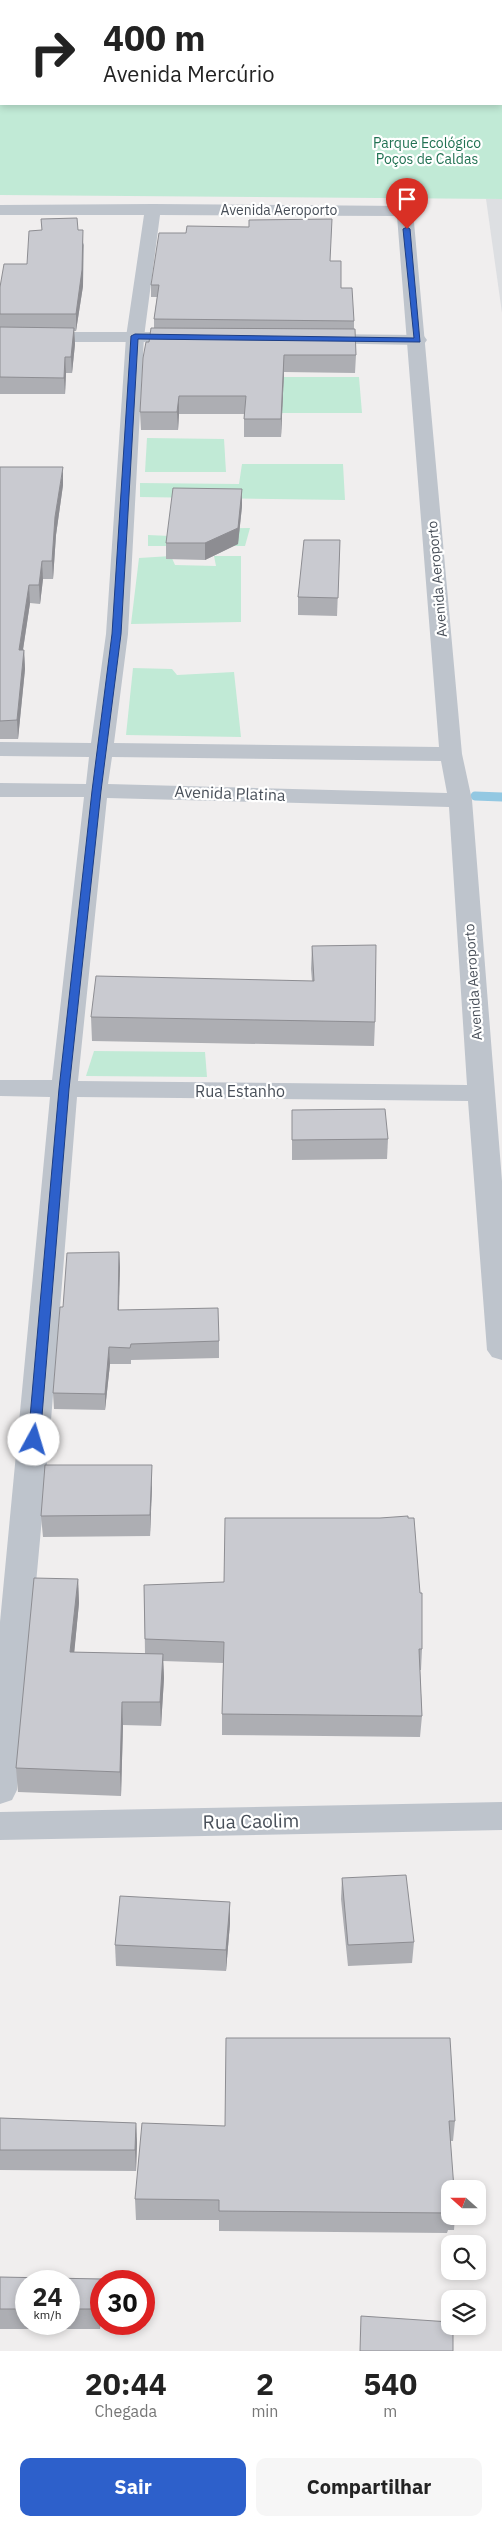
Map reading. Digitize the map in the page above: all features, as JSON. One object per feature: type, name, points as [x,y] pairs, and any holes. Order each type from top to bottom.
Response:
[{"type":"street","points":[[0,1790],[36,1420],[64,1089],[96,791],[117,634],[135,336],[154,209]]},
{"type":"street","name":"Avenida Aeroporto","points":[[0,210],[405,211],[418,340],[452,754],[460,800],[502,1350]]},
{"type":"street","points":[[0,337],[203,337]]},
{"type":"street","points":[[301,339],[418,340]]},
{"type":"street","points":[[0,750],[452,754]]},
{"type":"street","name":"Avenida Platina","points":[[0,790],[460,800]]},
{"type":"street","name":"Rua Estanho","points":[[0,1088],[481,1093]]},
{"type":"street","name":"Rua Caolim","points":[[0,1826],[502,1816]]},
{"type":"shaded area","points":[[486,199],[502,199],[502,313]]},
{"type":"green space","name":"Parque Ecológico Poços de Caldas","points":[[0,105],[502,105],[502,199],[0,195]]},
{"type":"green space","points":[[252,377],[359,377],[362,413],[249,413]]},
{"type":"green space","points":[[147,438],[224,439],[226,472],[145,472]]},
{"type":"green space","points":[[242,464],[343,464],[345,500],[140,497],[140,483],[239,484]]},
{"type":"green space","points":[[250,528],[245,546],[148,546],[148,535],[170,536],[175,529]]},
{"type":"green space","points":[[171,556],[175,565],[216,566],[214,556],[241,556],[241,622],[131,624],[139,558]]},
{"type":"green space","points":[[133,668],[172,669],[177,675],[234,672],[241,737],[126,735]]},
{"type":"green space","points":[[94,1051],[205,1052],[207,1077],[86,1076]]},
{"type":"building","points":[[77,218],[78,230],[83,230],[82,270],[76,314],[0,314],[0,287],[4,264],[27,264],[29,231],[42,230],[41,219]]},
{"type":"building","points":[[332,219],[330,261],[341,261],[341,288],[352,288],[354,321],[154,319],[159,285],[151,285],[159,233],[186,233],[187,226],[249,227],[249,220]]},
{"type":"building","points":[[0,327],[74,328],[71,357],[65,357],[64,378],[0,377]]},
{"type":"building","points":[[151,328],[355,329],[356,355],[284,355],[281,419],[244,419],[246,396],[179,396],[177,412],[140,412],[143,358],[146,342],[149,342]]},
{"type":"building","points":[[0,467],[63,467],[55,517],[52,561],[42,561],[39,585],[29,585],[19,650],[24,650],[17,720],[0,721]]},
{"type":"building","points":[[173,488],[242,489],[238,528],[205,543],[166,543]]},
{"type":"building","points":[[304,540],[340,540],[338,598],[298,597]]},
{"type":"building","points":[[376,945],[375,1022],[91,1017],[96,976],[314,981],[312,946]]},
{"type":"building","points":[[385,1109],[388,1139],[292,1140],[292,1110]]},
{"type":"building","points":[[119,1252],[118,1310],[218,1308],[219,1341],[131,1344],[130,1348],[109,1347],[105,1394],[53,1393],[60,1307],[63,1307],[67,1253]]},
{"type":"building","points":[[45,1465],[152,1465],[150,1515],[41,1516]]},
{"type":"building","points":[[408,1516],[408,1518],[414,1518],[420,1593],[422,1593],[422,1649],[419,1649],[422,1716],[222,1714],[224,1642],[145,1639],[144,1585],[224,1582],[225,1518],[380,1518]]},
{"type":"building","points":[[34,1578],[78,1579],[70,1652],[163,1654],[160,1702],[122,1702],[120,1772],[16,1768]]},
{"type":"building","points":[[406,1875],[414,1942],[348,1945],[342,1878]]},
{"type":"building","points":[[120,1896],[230,1902],[226,1950],[115,1945]]},
{"type":"building","points":[[226,2038],[450,2038],[455,2121],[449,2121],[453,2180],[441,2180],[441,2213],[219,2211],[219,2200],[135,2199],[142,2123],[225,2126]]},
{"type":"building","points":[[0,2118],[136,2123],[135,2150],[0,2150]]},
{"type":"building","points":[[0,2277],[15,2277],[15,2309],[0,2309]]},
{"type":"building","points":[[80,2279],[90,2279],[90,2309],[80,2309]]},
{"type":"building","points":[[361,2316],[441,2321],[441,2335],[453,2335],[453,2351],[360,2351]]},
{"type":"waterway","points":[[475,796],[502,797]]},
{"type":"route","points":[[34,1440],[64,1089],[91,852],[96,791],[117,634],[135,336],[418,340],[407,229]]}]
